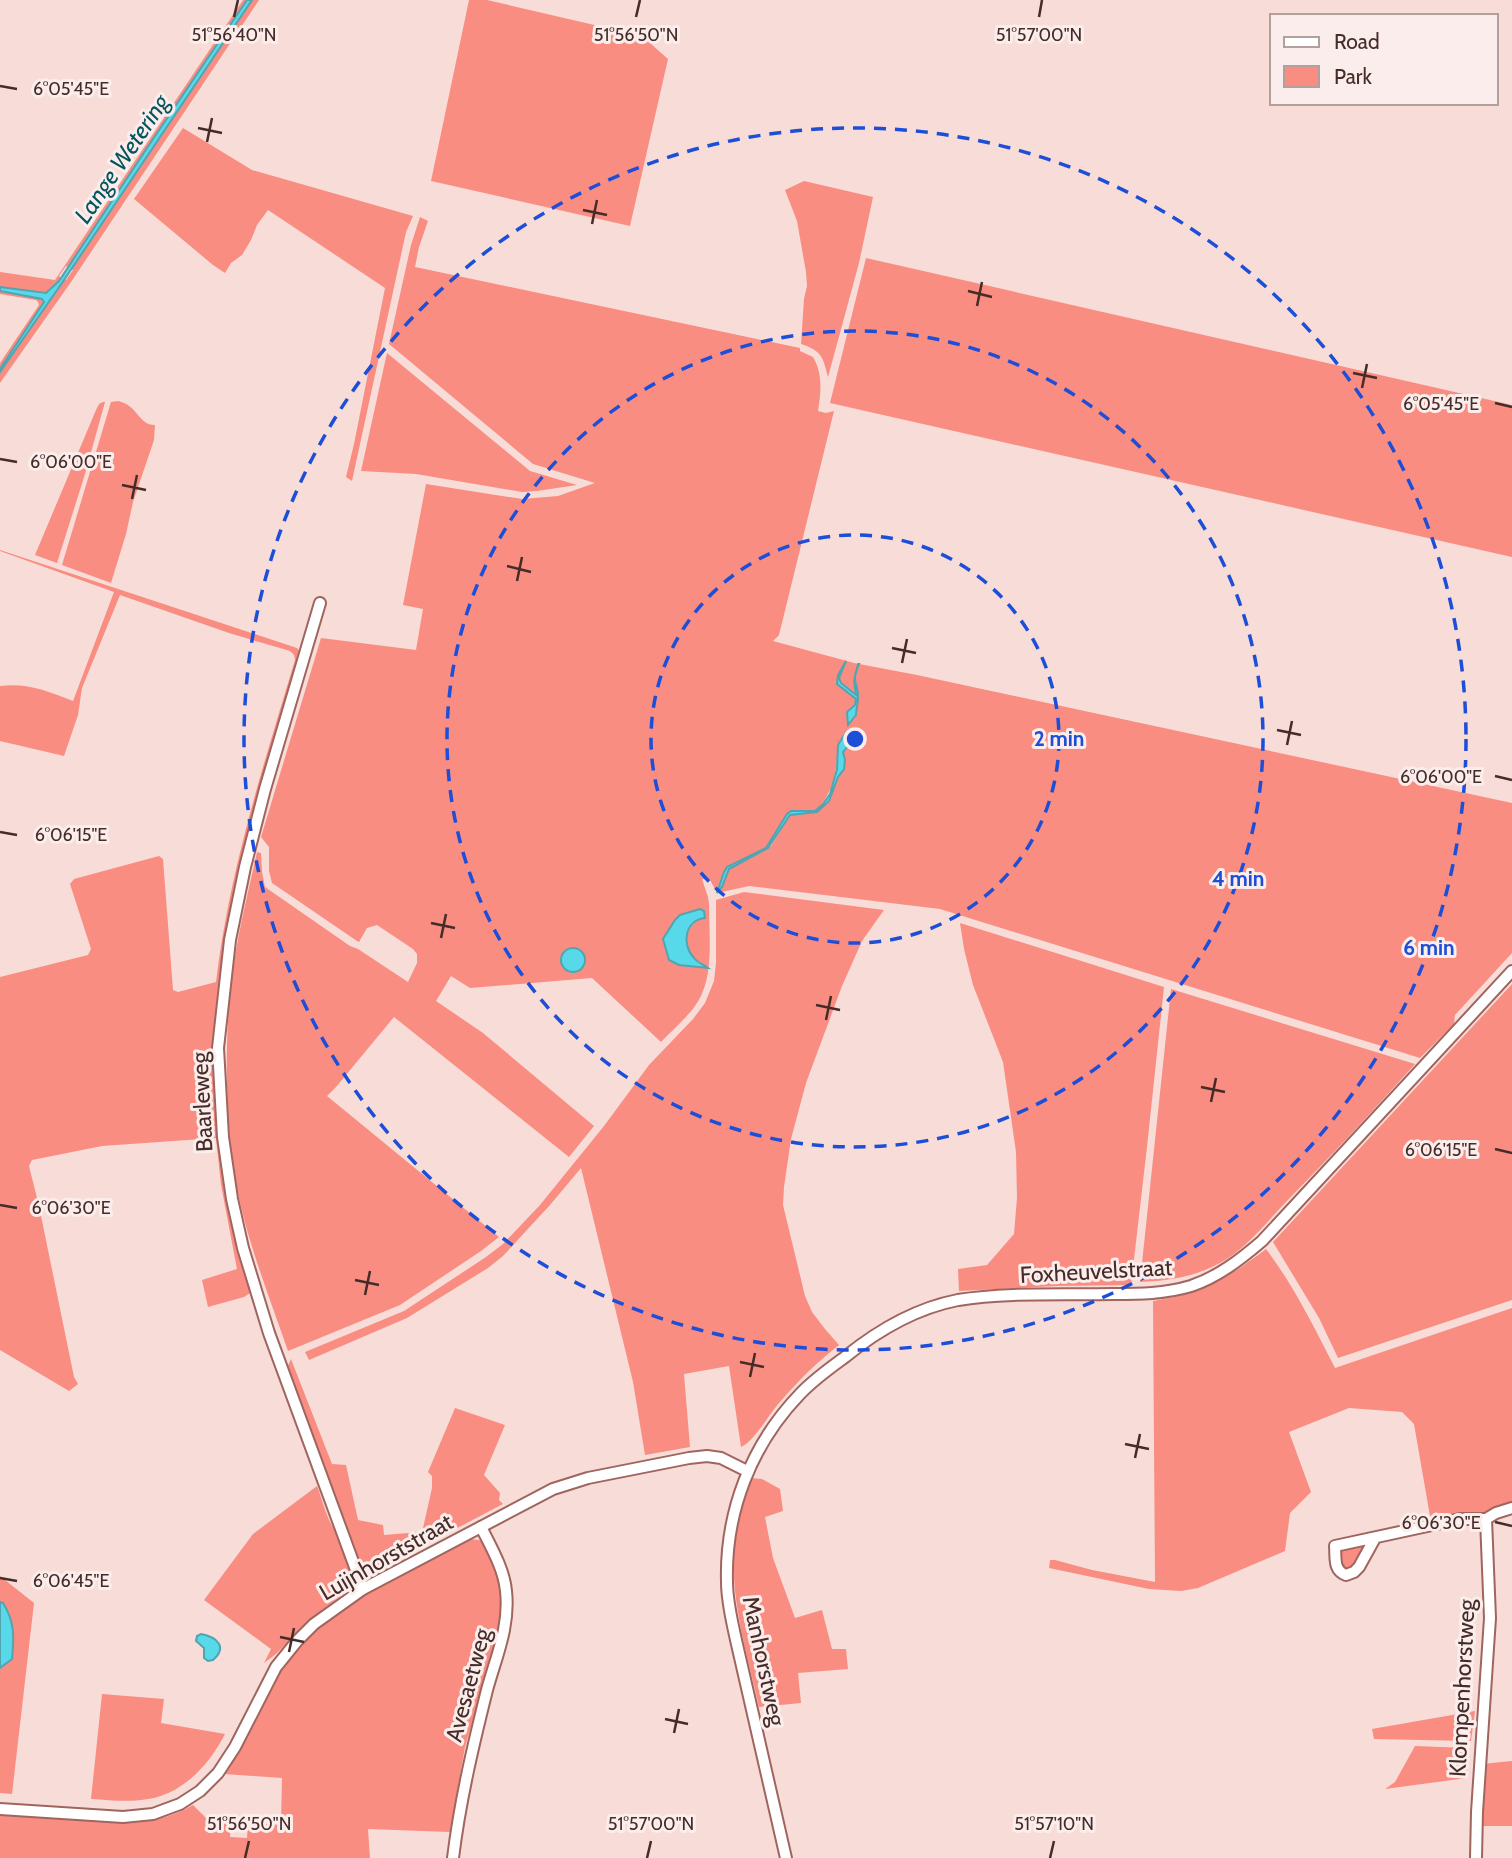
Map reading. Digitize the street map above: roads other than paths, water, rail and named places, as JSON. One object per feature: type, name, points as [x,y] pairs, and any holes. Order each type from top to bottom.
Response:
[{"type":"street","name":"Baarleweg","points":[[320,603],[245,867],[230,940],[218,1048],[223,1137],[232,1199],[243,1248],[269,1333],[363,1589]]},
{"type":"street","name":"Foxheuvelstraat","points":[[747,1471],[766,1438],[800,1394],[863,1342],[930,1308],[957,1301],[996,1297],[1160,1293],[1193,1285],[1217,1275],[1262,1241],[1512,971]]},
{"type":"street","name":"Luijnhorststraat","points":[[0,1809],[122,1817],[152,1814],[180,1804],[200,1791],[218,1773],[235,1747],[276,1667],[297,1641],[314,1623],[363,1589],[553,1489],[588,1478],[707,1456],[721,1458],[747,1471]]},
{"type":"street","name":"Manhorstweg","points":[[747,1471],[731,1526],[726,1561],[727,1585],[736,1640],[786,1858]]},
{"type":"street","points":[[1375,1538],[1460,1519],[1486,1519],[1512,1508]]},
{"type":"street","name":"Klompenhorstweg","points":[[1476,1858],[1490,1618],[1486,1519]]},
{"type":"street","name":"Avesaetweg","points":[[453,1858],[465,1781],[506,1626],[506,1588],[498,1561],[481,1527]]},
{"type":"water","points":[[247,0],[252,0],[0,372],[44,302],[42,299],[0,291],[0,287],[46,293],[59,281]]},
{"type":"water","points":[[846,661],[839,678],[841,683],[856,695],[855,676],[858,693],[856,715],[848,725],[847,712],[855,705],[856,699],[837,684],[838,675]]},
{"type":"water","points":[[846,732],[850,740],[843,752],[844,769],[829,801],[817,812],[790,815],[768,848],[729,869],[717,893],[727,867],[766,848],[787,814],[791,811],[815,811],[823,804],[830,794],[837,769],[838,745]]},
{"type":"water","points":[[700,909],[704,911],[705,918],[693,923],[686,940],[694,958],[708,968],[679,965],[669,960],[663,939],[680,915]]},
{"type":"water","points":[[573,948],[581,952],[585,960],[581,968],[573,972],[565,968],[561,960],[565,952]]},
{"type":"water","points":[[0,1602],[10,1617],[13,1637],[12,1659],[0,1668]]},
{"type":"water","points":[[201,1634],[219,1643],[220,1651],[213,1660],[204,1658],[204,1648],[196,1641]]},
{"type":"water label","name":"Lange Wetering","points":[[122,159]]}]
